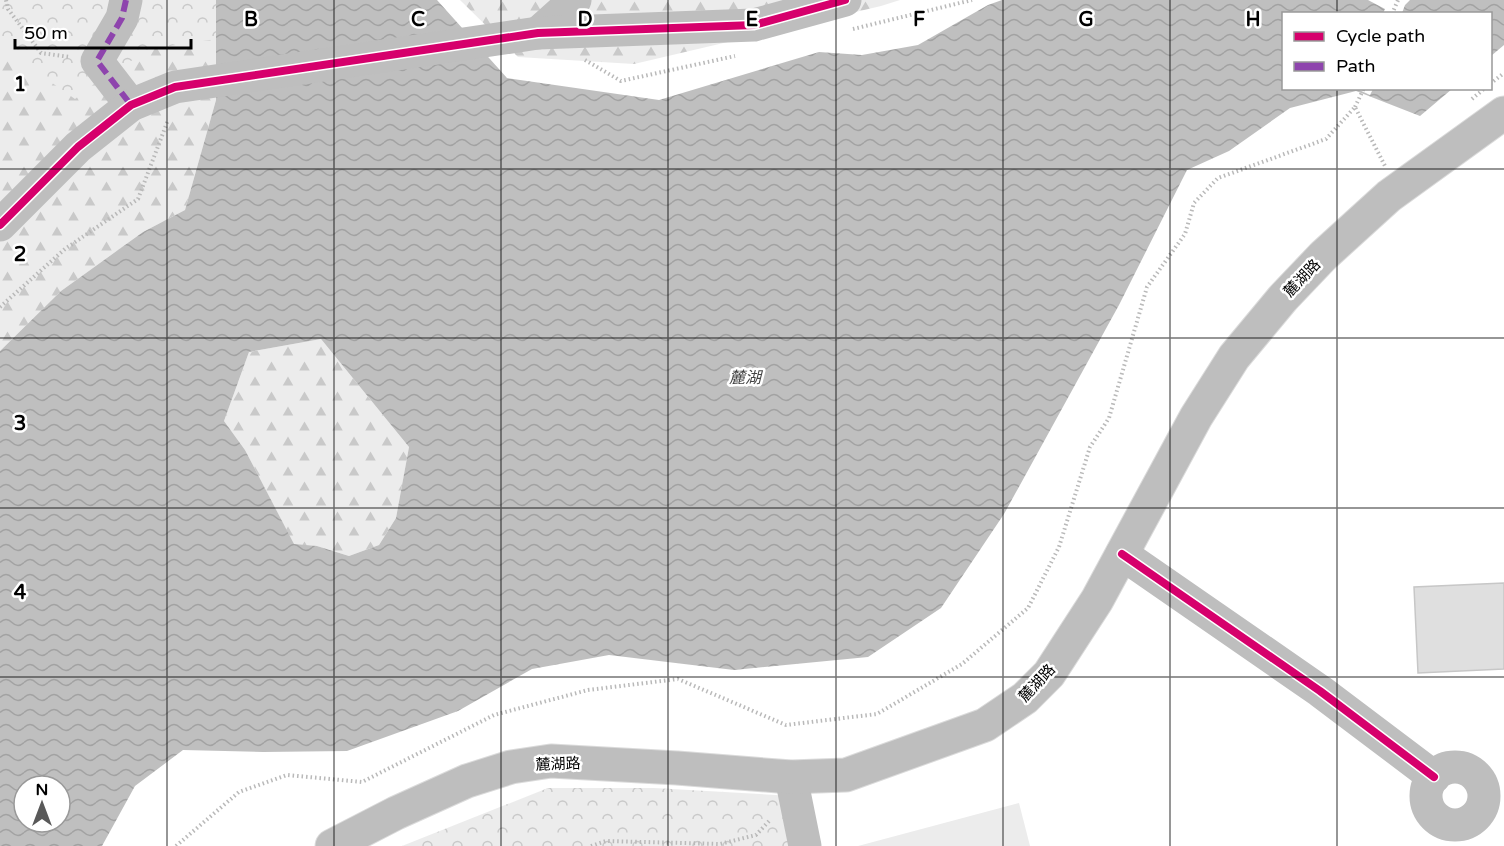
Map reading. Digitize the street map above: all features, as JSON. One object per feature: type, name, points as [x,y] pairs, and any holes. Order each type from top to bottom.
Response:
[{"type":"street","points":[[126,0],[122,18],[97,61],[131,105]]},
{"type":"street","points":[[538,33],[575,0]]},
{"type":"street","points":[[0,225],[78,147],[131,105],[175,87],[538,33],[754,25],[845,0]]},
{"type":"street","name":"麓湖路","points":[[332,846],[396,813],[467,781],[511,767],[551,761],[791,777],[846,775],[985,725],[1025,698],[1049,674],[1097,600],[1196,417],[1234,357],[1283,298],[1323,256],[1389,196],[1504,113]]},
{"type":"street","points":[[1122,554],[1320,691],[1434,777]]},
{"type":"street","points":[[1460,767],[1469,770],[1482,784],[1484,802],[1480,811],[1455,835],[1447,824],[1431,812],[1427,804],[1426,794],[1434,777],[1441,770],[1460,767]]},
{"type":"street","points":[[791,777],[806,846]]},
{"type":"path","points":[[6,0],[8,9],[41,53],[97,61]]},
{"type":"path","points":[[1492,83],[1504,73]]},
{"type":"path","points":[[0,307],[65,249],[138,200],[166,129],[175,87]]},
{"type":"path","points":[[176,846],[239,792],[287,775],[362,782],[495,715],[588,690],[678,679],[786,725],[877,714],[962,664],[1028,608],[1054,557],[1090,447],[1109,418],[1147,287],[1185,234],[1194,203],[1218,178],[1326,139],[1355,107],[1363,90]]},
{"type":"path","points":[[1470,101],[1483,90]]},
{"type":"path","points":[[1355,107],[1386,166],[1394,159]]},
{"type":"path","points":[[591,846],[606,841],[671,845],[720,844],[756,835],[778,812]]},
{"type":"green space","points":[[0,0],[216,0],[216,100],[185,210],[143,232],[61,291],[0,351]]},
{"type":"green space","points":[[0,0],[216,0],[216,39],[156,48],[108,73],[75,99],[0,48]]},
{"type":"green space","points":[[460,0],[900,0],[634,64],[518,57]]},
{"type":"green space","points":[[321,339],[409,447],[396,518],[379,545],[349,556],[317,546],[294,545],[245,450],[224,421],[249,352]]},
{"type":"green space","points":[[548,788],[654,788],[793,796],[806,846],[402,846]]},
{"type":"green space","points":[[1019,803],[1030,846],[858,846]]},
{"type":"water","name":"麓湖","points":[[216,0],[437,0],[507,78],[659,100],[819,52],[862,55],[918,45],[988,5],[1002,0],[1368,0],[1385,9],[1384,12],[1282,12],[1282,90],[1359,90],[1370,95],[1372,90],[1451,90],[1420,116],[1356,91],[1290,108],[1229,151],[1187,170],[1119,305],[1004,514],[941,608],[868,657],[734,670],[609,655],[532,669],[458,711],[347,751],[183,750],[135,786],[102,846],[0,846],[0,351],[61,291],[143,232],[185,210],[216,100]],"holes":[[[321,339],[409,447],[396,518],[379,545],[349,556],[317,546],[294,544],[245,450],[224,421],[249,352]]]},
{"type":"water","points":[[1410,0],[1504,0],[1504,45],[1492,55],[1492,12],[1402,12]]},
{"type":"building","points":[[1504,583],[1504,669],[1418,673],[1414,587]]},
{"type":"marked path","points":[[126,0],[122,18],[97,61],[131,105]]},
{"type":"cycle path","points":[[0,225],[78,147],[131,105],[175,87],[538,33],[754,25],[845,0]]},
{"type":"cycle path","points":[[1122,554],[1320,691],[1434,777]]}]
